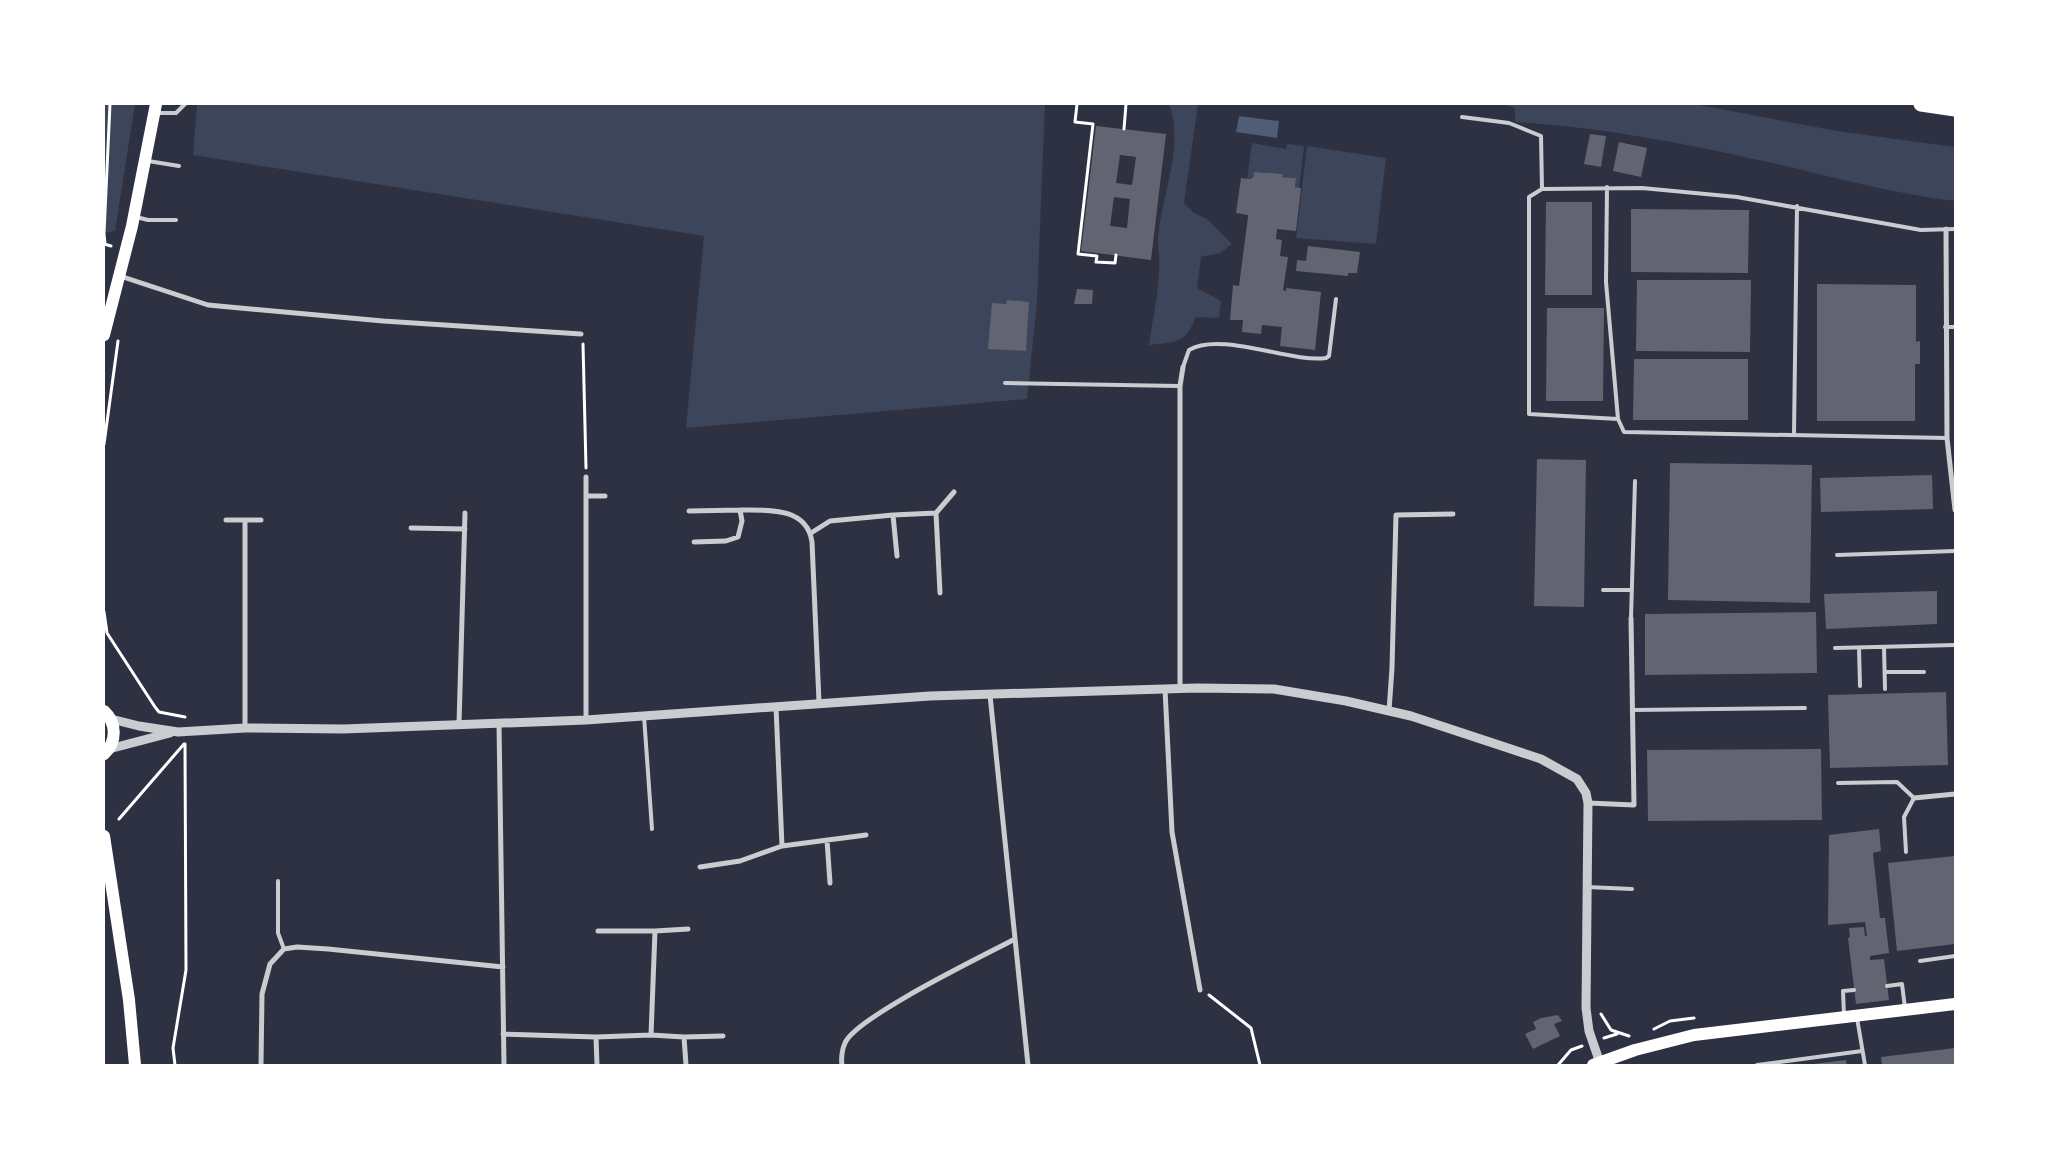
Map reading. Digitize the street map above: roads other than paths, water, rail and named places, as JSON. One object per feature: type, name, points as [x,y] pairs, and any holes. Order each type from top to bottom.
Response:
[{"type":"highway","points":[[1921,104],[1955,109]]},
{"type":"main road","points":[[104,335],[134,217],[155,108]]},
{"type":"main road","points":[[106,751],[114,734],[107,715]]},
{"type":"main road","points":[[104,836],[129,1000],[135,1065]]},
{"type":"main road","points":[[1596,1064],[1694,1034],[1955,1004]]},
{"type":"street","points":[[1946,228],[1947,438],[1953,458],[1955,510]]},
{"type":"street","points":[[120,276],[208,305],[383,321],[581,334]]},
{"type":"street","points":[[1180,688],[1180,386],[1183,367]]},
{"type":"street","points":[[586,477],[586,720]]},
{"type":"street","points":[[940,593],[936,513],[954,492]]},
{"type":"street","points":[[586,496],[605,496]]},
{"type":"street","points":[[694,542],[726,541],[738,537],[742,522],[740,510]]},
{"type":"street","points":[[689,511],[777,510],[805,522],[811,533],[819,702]]},
{"type":"street","points":[[459,724],[465,513]]},
{"type":"street","points":[[811,533],[830,521],[936,513]]},
{"type":"street","points":[[1389,711],[1396,515],[1453,514]]},
{"type":"street","points":[[893,515],[897,556]]},
{"type":"street","points":[[226,520],[261,520]]},
{"type":"street","points":[[245,520],[245,728]]},
{"type":"street","points":[[411,528],[465,529]]},
{"type":"street","points":[[1588,803],[1634,805],[1631,618]]},
{"type":"street","points":[[106,751],[178,732],[245,728],[343,729],[586,720],[643,714],[819,702],[1180,688],[1274,689],[1328,697],[1389,711],[1541,759],[1577,779],[1586,793],[1588,803],[1586,1008],[1596,1064]]},
{"type":"street","points":[[1165,689],[1172,832],[1200,990]]},
{"type":"street","points":[[990,696],[1028,1065]]},
{"type":"street","points":[[776,706],[782,846]]},
{"type":"street","points":[[107,715],[139,726],[178,732]]},
{"type":"street","points":[[499,722],[504,1065]]},
{"type":"street","points":[[1914,798],[1955,794]]},
{"type":"street","points":[[700,866],[740,862],[782,846],[866,835]]},
{"type":"street","points":[[827,840],[830,883]]},
{"type":"street","points":[[598,931],[688,929]]},
{"type":"street","points":[[651,1035],[655,931]]},
{"type":"street","points":[[842,1065],[845,1042],[858,1029],[898,1001],[1015,939]]},
{"type":"street","points":[[261,1065],[262,994],[270,964],[284,949],[297,947],[328,949],[503,967]]},
{"type":"street","points":[[503,1034],[596,1037],[651,1035],[684,1037],[723,1036]]},
{"type":"street","points":[[596,1037],[597,1065]]},
{"type":"street","points":[[684,1037],[686,1065]]},
{"type":"lane","points":[[155,108],[176,113],[185,104]]},
{"type":"lane","points":[[1462,116],[1509,123],[1542,136],[1542,189]]},
{"type":"lane","points":[[146,160],[179,166]]},
{"type":"lane","points":[[1607,187],[1606,282],[1618,418],[1624,432],[1947,438]]},
{"type":"lane","points":[[1618,418],[1530,414],[1528,197],[1542,189],[1607,187],[1737,197],[1797,206],[1921,230],[1955,229]]},
{"type":"lane","points":[[1794,434],[1797,206]]},
{"type":"lane","points":[[134,217],[148,220],[176,220]]},
{"type":"lane","points":[[1183,367],[1189,350],[1198,344],[1223,344],[1326,358],[1329,356],[1336,299]]},
{"type":"lane","points":[[1945,327],[1955,327]]},
{"type":"lane","points":[[1005,383],[1180,386]]},
{"type":"lane","points":[[1631,618],[1634,481]]},
{"type":"lane","points":[[1837,555],[1955,551]]},
{"type":"lane","points":[[1604,590],[1632,590]]},
{"type":"lane","points":[[1835,648],[1955,645]]},
{"type":"lane","points":[[1884,647],[1885,689]]},
{"type":"lane","points":[[1859,648],[1860,686]]},
{"type":"lane","points":[[1884,672],[1924,672]]},
{"type":"lane","points":[[1632,710],[1805,708]]},
{"type":"lane","points":[[643,714],[652,829]]},
{"type":"lane","points":[[1838,783],[1897,782],[1914,798],[1904,817],[1906,852]]},
{"type":"lane","points":[[278,881],[278,933],[284,949]]},
{"type":"lane","points":[[1587,887],[1632,889]]},
{"type":"lane","points":[[1920,961],[1955,956]]},
{"type":"lane","points":[[1887,986],[1902,984],[1905,1010]]},
{"type":"lane","points":[[1854,990],[1843,991],[1865,1065]]},
{"type":"lane","points":[[1757,1065],[1862,1052]]}]
